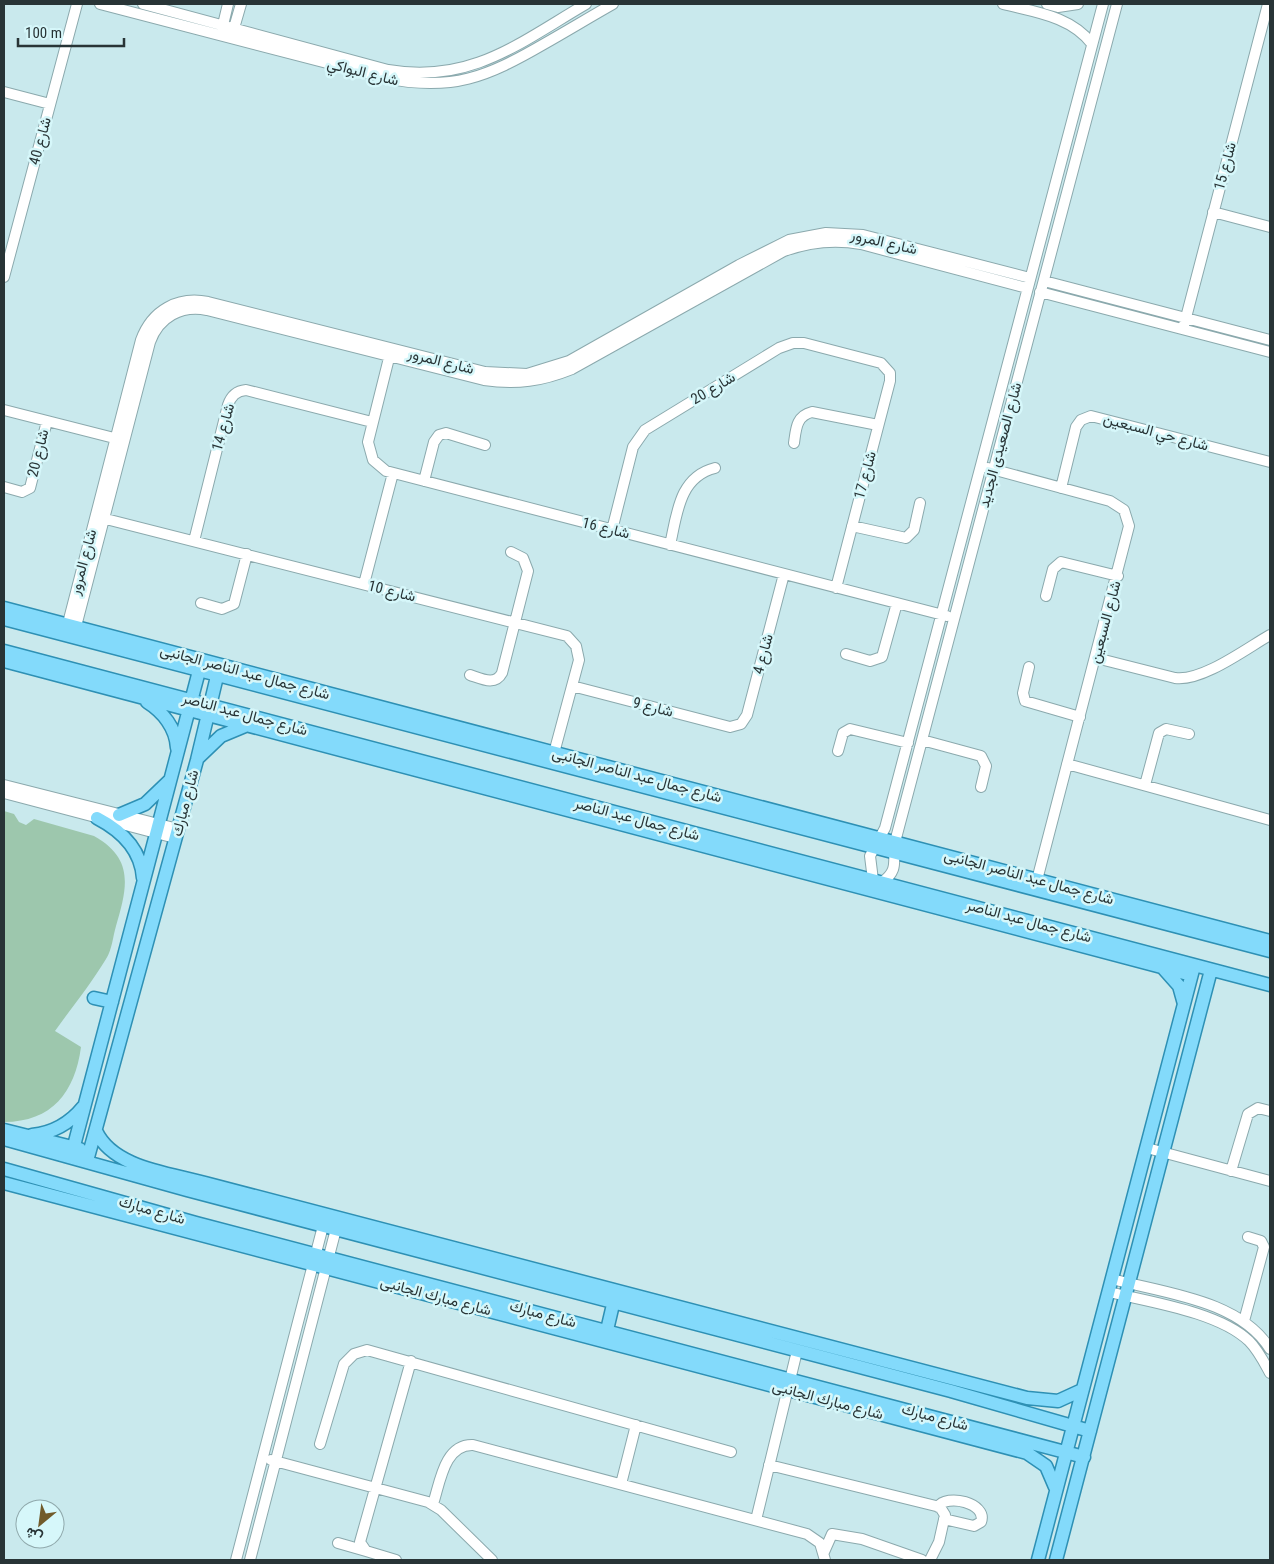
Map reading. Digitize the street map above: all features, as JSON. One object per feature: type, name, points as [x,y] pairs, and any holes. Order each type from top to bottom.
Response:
[{"type":"main road","name":"شارع جمال عبد الناصر الجانبى","points":[[4,608],[70,631],[554,754],[986,872],[1037,880],[1090,899],[1270,940]]},
{"type":"main road","name":"شارع جمال عبد الناصر","points":[[4,619],[70,631],[199,671],[218,670],[876,843]]},
{"type":"main road","name":"شارع جمال عبد الناصر","points":[[4,651],[83,677],[420,767]]},
{"type":"main road","points":[[4,661],[83,677],[138,698],[156,708],[166,720],[174,734],[178,754]]},
{"type":"main road","name":"شارع مبارك","points":[[218,670],[196,760],[88,1156],[187,1190],[951,1391],[1090,1431]]},
{"type":"main road","name":"شارع مبارك","points":[[72,1152],[199,671]]},
{"type":"main road","points":[[138,698],[190,705]]},
{"type":"main road","points":[[209,710],[245,726],[420,767],[1073,938],[1184,973],[1190,972],[1193,966]]},
{"type":"main road","points":[[196,760],[208,746],[221,736],[245,726]]},
{"type":"main road","points":[[119,815],[146,804],[160,792],[171,777]]},
{"type":"main road","points":[[98,814],[122,833],[134,848],[141,865],[144,884]]},
{"type":"main road","name":"شارع جمال عبد الناصر","points":[[758,856],[877,881],[1073,938],[1270,985]]},
{"type":"main road","points":[[986,872],[1090,899],[1270,951]]},
{"type":"main road","points":[[1159,965],[1173,978],[1182,994],[1184,1004]]},
{"type":"main road","points":[[1038,1560],[1193,966]]},
{"type":"main road","points":[[1056,1560],[1211,970]]},
{"type":"main road","points":[[94,998],[112,1002]]},
{"type":"main road","points":[[104,1033],[121,1038]]},
{"type":"main road","points":[[25,1136],[42,1134],[58,1128],[73,1118],[84,1105]]},
{"type":"main road","points":[[4,1130],[72,1152]]},
{"type":"main road","points":[[96,1131],[104,1145],[124,1160],[746,1323],[932,1374],[1040,1401],[1058,1401],[1082,1390]]},
{"type":"main road","points":[[4,1139],[88,1156]]},
{"type":"main road","name":"شارع مبارك","points":[[4,1169],[315,1259],[607,1330],[789,1384],[1084,1457]]},
{"type":"main road","points":[[4,1183],[315,1259]]},
{"type":"main road","points":[[187,1190],[206,1183]]},
{"type":"main road","points":[[473,1252],[493,1271]]},
{"type":"main road","name":"شارع مبارك الجانبى","points":[[328,1262],[789,1384],[1027,1453],[1046,1466],[1056,1487]]},
{"type":"main road","points":[[607,1330],[617,1290]]},
{"type":"main road","points":[[724,1332],[746,1323]]},
{"type":"main road","points":[[932,1374],[951,1391]]},
{"type":"street","name":"شارع 40","points":[[4,277],[77,4]]},
{"type":"street","name":"شارع البواكي","points":[[100,4],[221,30],[388,70],[439,73],[472,66],[488,60],[586,4]]},
{"type":"street","name":"شارع البواكي","points":[[143,4],[221,30]]},
{"type":"street","points":[[221,30],[228,4]]},
{"type":"street","points":[[233,33],[241,4]]},
{"type":"street","name":"شارع البواكي","points":[[233,33],[385,78],[430,84],[458,82],[493,72],[613,4]]},
{"type":"street","points":[[1003,4],[1064,21],[1083,33],[1092,44]]},
{"type":"street","points":[[1047,4],[1073,5],[1064,21]]},
{"type":"street","name":"شارع الصعيدى الجديد","points":[[1103,4],[885,828],[876,843],[870,860],[877,881],[894,871],[896,860],[894,847],[1116,4]]},
{"type":"street","name":"شارع 15","points":[[1183,329],[1268,4]]},
{"type":"street","points":[[4,92],[50,104]]},
{"type":"street","points":[[1213,212],[1270,227]]},
{"type":"street","points":[[1045,219],[1059,223]]},
{"type":"street","name":"شارع المرور","points":[[70,631],[120,439],[152,336],[164,320],[180,310],[194,308],[207,310],[391,352],[484,380],[520,383],[538,381],[564,372],[741,269],[792,248],[819,242],[842,241],[861,244],[1028,283]]},
{"type":"street","points":[[1044,281],[1270,340]]},
{"type":"street","points":[[1040,292],[1270,352]]},
{"type":"street","name":"شارع 20","points":[[612,530],[633,447],[642,434],[649,427],[772,352],[788,344],[804,343],[884,365]]},
{"type":"street","name":"شارع 16","points":[[391,352],[368,442],[370,456],[381,468],[393,473],[955,618]]},
{"type":"street","name":"شارع 17","points":[[836,588],[890,377],[884,365]]},
{"type":"street","name":"شارع 14","points":[[194,541],[229,401],[238,392],[246,390],[372,422]]},
{"type":"street","points":[[4,410],[120,439]]},
{"type":"street","points":[[794,443],[798,421],[804,414],[812,412],[878,425]]},
{"type":"street","name":"شارع حي السبعين","points":[[1062,488],[1076,427],[1081,420],[1091,416],[1270,462]]},
{"type":"street","name":"شارع 20","points":[[4,487],[22,492],[30,488],[47,421]]},
{"type":"street","points":[[424,481],[434,442],[439,435],[446,433],[485,445]]},
{"type":"street","name":"شارع السبعين","points":[[980,466],[1110,501],[1119,506],[1126,514],[1129,533],[1037,880]]},
{"type":"street","points":[[670,545],[685,488],[696,476],[715,468]]},
{"type":"street","points":[[364,584],[393,473]]},
{"type":"street","points":[[852,526],[906,538],[914,530],[920,503]]},
{"type":"street","name":"شارع 10","points":[[100,517],[563,634],[574,642],[578,650],[579,660],[554,754]]},
{"type":"street","points":[[470,675],[490,681],[499,678],[516,622],[528,568],[524,558],[511,552]]},
{"type":"street","points":[[202,603],[222,609],[234,604],[247,554]]},
{"type":"street","points":[[1046,596],[1054,569],[1062,562],[1118,576]]},
{"type":"street","name":"شارع 4","points":[[734,727],[741,724],[746,718],[784,574]]},
{"type":"street","points":[[846,654],[870,661],[882,657],[897,603]]},
{"type":"street","points":[[1096,658],[1175,678],[1188,678],[1201,674],[1270,634]]},
{"type":"street","points":[[1028,666],[1022,693],[1025,701],[1080,717]]},
{"type":"street","name":"شارع 9","points":[[572,686],[734,727]]},
{"type":"street","points":[[838,751],[843,732],[850,729],[908,743]]},
{"type":"street","points":[[1145,785],[1159,733],[1166,729],[1189,734]]},
{"type":"street","points":[[922,740],[981,756],[986,766],[981,787]]},
{"type":"street","points":[[1068,764],[1270,820]]},
{"type":"street","points":[[4,785],[98,814],[119,815],[158,829]]},
{"type":"street","points":[[4,793],[176,834]]},
{"type":"street","points":[[1231,1171],[1248,1114],[1258,1108],[1270,1111]]},
{"type":"street","points":[[1147,1148],[1270,1181]]},
{"type":"street","points":[[236,1560],[323,1226]]},
{"type":"street","points":[[250,1560],[336,1229]]},
{"type":"street","points":[[1244,1321],[1264,1247],[1261,1241],[1248,1237]]},
{"type":"street","points":[[1111,1286],[1216,1306],[1244,1321],[1261,1336],[1270,1349]]},
{"type":"street","points":[[1127,1290],[1226,1324],[1254,1348],[1270,1373]]},
{"type":"street","points":[[320,1444],[342,1368],[350,1357],[358,1352],[372,1350],[731,1452]]},
{"type":"street","points":[[756,1520],[797,1351]]},
{"type":"street","points":[[366,1551],[361,1547],[360,1542],[411,1361]]},
{"type":"street","points":[[622,1484],[636,1425]]},
{"type":"street","points":[[433,1504],[451,1454],[458,1448],[468,1445],[807,1534],[816,1539],[825,1556]]},
{"type":"street","points":[[263,1458],[433,1504],[492,1560]]},
{"type":"street","points":[[769,1464],[944,1510],[938,1547],[930,1560]]},
{"type":"street","points":[[938,1507],[943,1500],[949,1499],[976,1506],[981,1510],[982,1516],[981,1522],[974,1526],[944,1519]]},
{"type":"street","points":[[825,1556],[832,1534],[862,1539],[922,1560]]},
{"type":"street","points":[[338,1543],[396,1560]]},
{"type":"green space","points":[[4,811],[14,814],[19,822],[26,825],[34,819],[94,836],[116,854],[122,865],[125,887],[108,955],[55,1031],[81,1047],[78,1063],[67,1091],[48,1110],[35,1117],[21,1121],[4,1122]]}]
